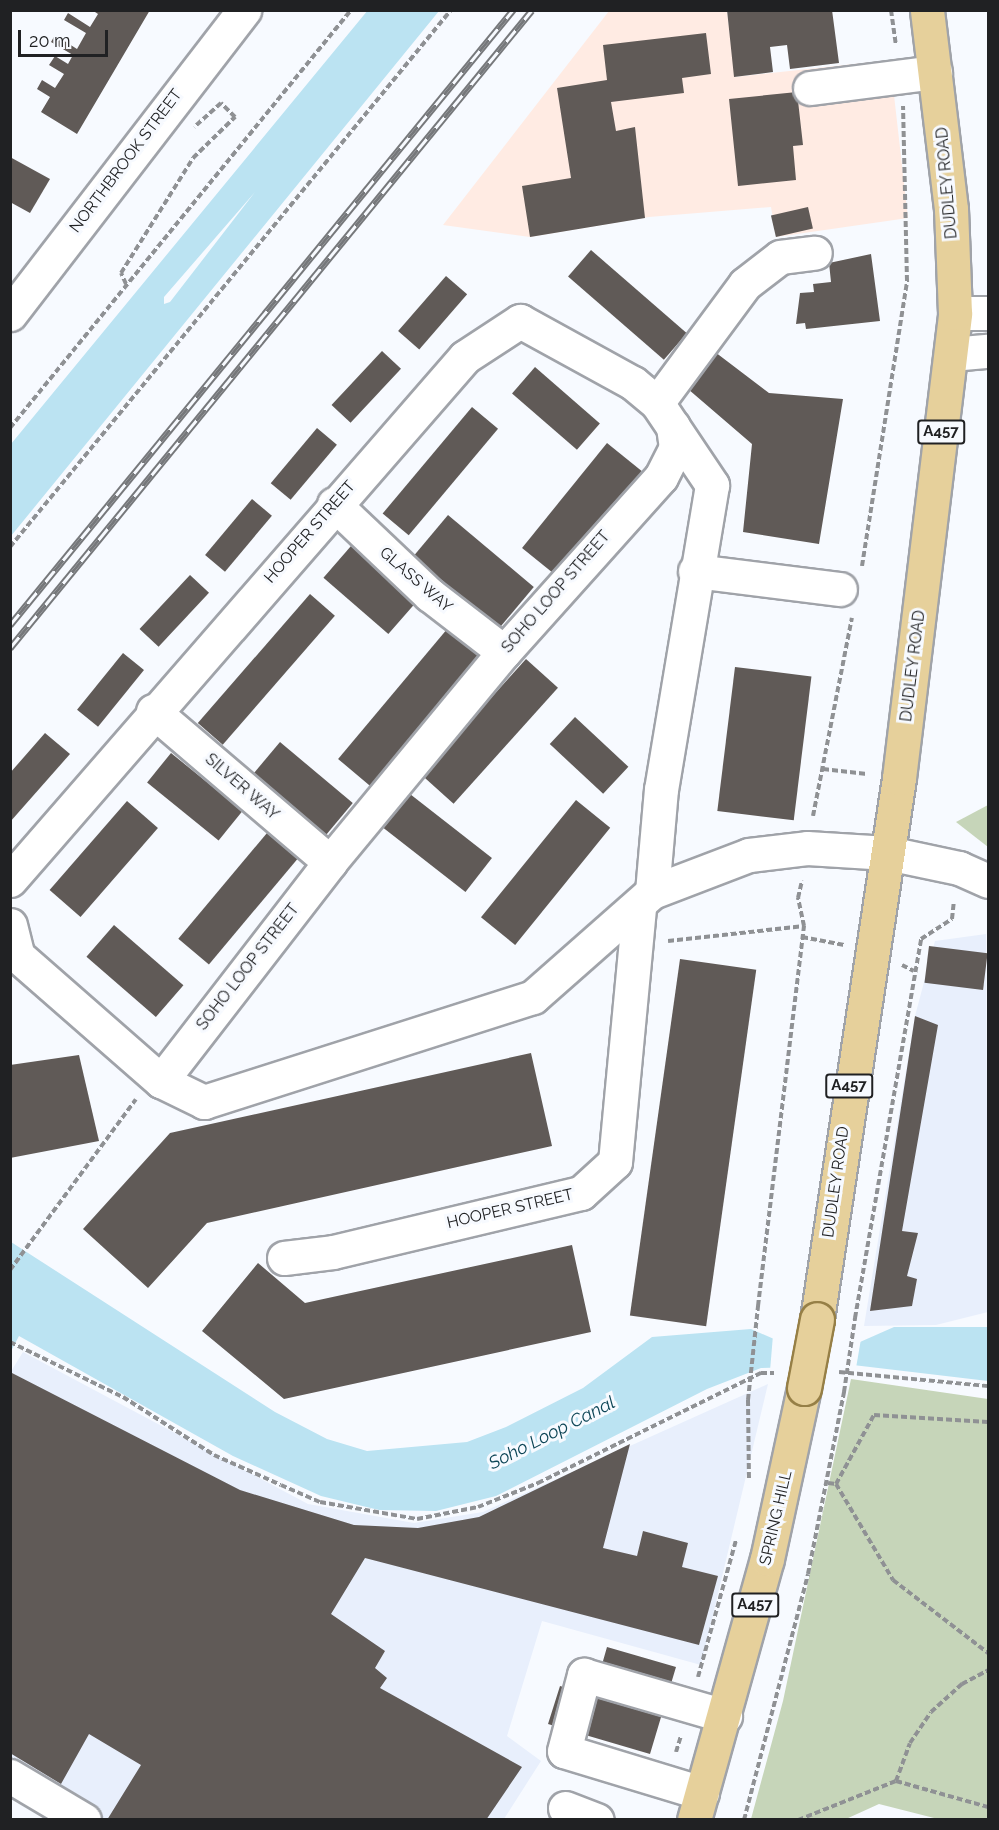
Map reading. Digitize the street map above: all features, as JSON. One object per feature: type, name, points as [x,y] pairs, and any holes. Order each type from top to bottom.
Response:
[{"type":"main road","name":"DUDLEY ROAD","points":[[794,1381],[817,1319],[868,949],[888,853],[955,313],[951,209],[927,10]]},
{"type":"main road","name":"SPRING HILL","points":[[698,1806],[767,1559],[794,1381]]},
{"type":"street","name":"NORTHBROOK STREET","points":[[10,314],[21,282],[244,10]]},
{"type":"street","points":[[810,88],[935,72]]},
{"type":"street","points":[[665,415],[745,284],[780,257],[815,254]]},
{"type":"street","points":[[955,313],[988,313]]},
{"type":"street","name":"HOOPER STREET","points":[[10,880],[153,711],[465,357],[520,321],[633,383],[665,415],[712,485],[694,571],[645,899],[635,945],[615,1162],[581,1193],[333,1252],[284,1258]]},
{"type":"street","points":[[951,354],[988,351]]},
{"type":"street","name":"SOHO LOOP STREET","points":[[158,1078],[330,862],[504,652],[661,477],[676,448],[665,415]]},
{"type":"street","name":"GLASS WAY","points":[[334,504],[430,595],[504,652]]},
{"type":"street","points":[[694,571],[851,592]]},
{"type":"street","name":"SILVER WAY","points":[[153,711],[330,862]]},
{"type":"street","points":[[10,925],[18,956],[158,1078],[204,1102],[533,997],[645,899],[748,855],[807,848],[888,853],[959,868],[988,881]]},
{"type":"street","points":[[698,1806],[667,1785],[564,1751],[584,1675],[724,1716]]},
{"type":"street","points":[[10,1776],[84,1820]]},
{"type":"street","points":[[565,1808],[597,1820]]},
{"type":"path","points":[[10,428],[351,10]]},
{"type":"path","points":[[10,547],[451,10]]},
{"type":"path","points":[[750,1491],[748,1400],[804,926],[798,898],[823,769],[851,592],[907,281],[901,76],[891,10]]},
{"type":"path","points":[[126,284],[121,273],[193,158],[235,117]]},
{"type":"path","points":[[823,769],[898,778]]},
{"type":"path","points":[[744,1820],[828,1483],[921,939],[952,919],[959,868]]},
{"type":"path","points":[[635,945],[804,926]]},
{"type":"path","points":[[10,1270],[158,1078]]},
{"type":"path","points":[[10,1342],[123,1397],[214,1455],[291,1490],[320,1502],[417,1519],[488,1503],[761,1373],[794,1381]]},
{"type":"path","points":[[832,1372],[988,1386]]},
{"type":"path","points":[[836,1484],[874,1415],[988,1422]]},
{"type":"path","points":[[828,1483],[836,1484]]},
{"type":"path","points":[[836,1484],[892,1580],[988,1653]]},
{"type":"path","points":[[667,1785],[737,1537]]},
{"type":"path","points":[[896,1781],[910,1743],[931,1712],[962,1684],[988,1670]]},
{"type":"path","points":[[798,1820],[896,1781],[988,1808]]},
{"type":"shaded area","points":[[609,11],[727,11],[735,77],[890,60],[908,218],[776,237],[771,207],[649,217],[530,237],[443,225]]},
{"type":"shaded area","points":[[986,934],[988,1312],[936,1325],[864,1326],[915,1016],[935,941]]},
{"type":"shaded area","points":[[23,1352],[308,1504],[414,1523],[483,1512],[768,1384],[701,1665],[542,1621],[507,1736],[541,1761],[504,1819],[102,1819],[11,1760],[10,1373]]},
{"type":"green space","points":[[988,805],[988,847],[956,822]]},
{"type":"green space","points":[[851,1379],[988,1399],[988,1819],[938,1819],[879,1804],[846,1819],[751,1819],[783,1701]]},
{"type":"water","points":[[368,10],[439,11],[11,536],[11,444]],"holes":[[[255,192],[170,302],[164,304],[164,297]]]},
{"type":"water","name":"Soho Loop Canal","points":[[11,1242],[275,1412],[327,1439],[367,1451],[467,1442],[506,1427],[583,1388],[652,1337],[751,1329],[774,1339],[860,1342],[894,1327],[988,1327],[988,1381],[853,1365],[761,1368],[707,1389],[496,1496],[436,1511],[379,1510],[321,1496],[233,1456],[19,1336],[11,1351]]},
{"type":"pier","points":[[773,1335],[861,1339],[856,1368],[770,1371]]},
{"type":"building","points":[[92,10],[150,10],[77,134],[41,112],[50,97],[37,89],[42,80],[55,88],[64,74],[49,65],[55,56],[68,64],[73,55],[51,42],[55,35],[77,49],[86,33],[64,20],[68,13],[90,27],[98,14]]},
{"type":"building","points":[[727,10],[832,10],[839,63],[790,69],[787,45],[770,47],[773,72],[734,77]]},
{"type":"building","points":[[706,33],[711,74],[682,78],[684,93],[611,102],[616,131],[635,127],[645,218],[530,237],[522,186],[571,178],[557,88],[607,80],[603,45]]},
{"type":"building","points":[[797,92],[803,145],[793,146],[796,180],[738,186],[729,99]]},
{"type":"building","points":[[10,157],[50,179],[30,213],[10,202]]},
{"type":"building","points":[[808,207],[813,228],[776,237],[771,216]]},
{"type":"building","points":[[591,250],[687,333],[664,360],[568,276]]},
{"type":"building","points":[[871,254],[880,321],[806,329],[805,323],[796,324],[800,293],[814,292],[813,284],[831,282],[829,263]]},
{"type":"building","points":[[446,276],[467,294],[419,349],[398,331]]},
{"type":"building","points":[[382,351],[401,369],[351,423],[332,405]]},
{"type":"building","points":[[715,352],[769,393],[843,399],[819,544],[743,532],[752,444],[688,389]]},
{"type":"building","points":[[535,367],[600,423],[577,450],[512,393]]},
{"type":"building","points":[[472,407],[498,429],[409,535],[383,513]]},
{"type":"building","points":[[317,428],[337,445],[291,500],[271,483]]},
{"type":"building","points":[[607,443],[642,471],[557,576],[522,548]]},
{"type":"building","points":[[252,499],[272,516],[225,572],[205,555]]},
{"type":"building","points":[[448,515],[534,587],[495,633],[409,561]]},
{"type":"building","points":[[351,546],[416,602],[388,634],[323,578]]},
{"type":"building","points":[[190,575],[209,593],[159,647],[140,629]]},
{"type":"building","points":[[310,594],[335,616],[223,745],[198,723]]},
{"type":"building","points":[[448,628],[482,657],[373,788],[338,759]]},
{"type":"building","points":[[123,653],[144,670],[98,727],[77,710]]},
{"type":"building","points":[[526,659],[558,688],[454,804],[422,775]]},
{"type":"building","points":[[735,667],[811,676],[794,820],[717,811]]},
{"type":"building","points":[[575,717],[628,767],[603,794],[550,744]]},
{"type":"building","points":[[45,733],[70,754],[10,822],[10,773]]},
{"type":"building","points":[[280,742],[353,803],[326,835],[253,774]]},
{"type":"building","points":[[171,753],[242,811],[219,840],[147,783]]},
{"type":"building","points":[[410,794],[492,858],[465,892],[384,828]]},
{"type":"building","points":[[576,800],[610,828],[515,945],[481,917]]},
{"type":"building","points":[[127,801],[158,828],[81,917],[50,890]]},
{"type":"building","points":[[267,833],[298,859],[209,964],[178,939]]},
{"type":"building","points":[[114,925],[183,985],[156,1017],[86,957]]},
{"type":"building","points":[[929,946],[988,953],[983,990],[924,983]]},
{"type":"building","points":[[680,959],[756,970],[706,1326],[630,1315]]},
{"type":"building","points":[[915,1016],[938,1025],[902,1231],[918,1233],[907,1276],[917,1279],[912,1306],[870,1311]]},
{"type":"building","points":[[531,1053],[552,1146],[207,1223],[148,1288],[83,1229],[170,1133]]},
{"type":"building","points":[[79,1055],[99,1141],[10,1158],[10,1065]]},
{"type":"building","points":[[572,1245],[591,1332],[284,1399],[202,1331],[258,1263],[305,1303]]},
{"type":"building","points":[[12,1373],[240,1490],[354,1525],[418,1528],[479,1517],[630,1444],[603,1548],[637,1556],[643,1531],[688,1543],[682,1567],[718,1576],[699,1645],[365,1558],[331,1614],[385,1651],[375,1668],[387,1678],[380,1688],[522,1767],[486,1820],[107,1820],[141,1765],[89,1734],[61,1784],[10,1753]]},
{"type":"building","points":[[607,1647],[676,1667],[650,1754],[548,1724],[560,1686],[593,1696]]},
{"type":"railway","points":[[10,625],[513,10]]},
{"type":"railway","points":[[10,648],[532,10]]}]
